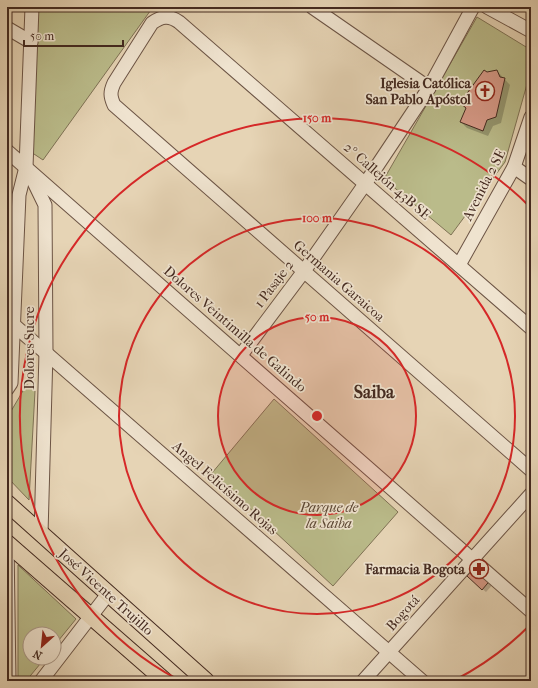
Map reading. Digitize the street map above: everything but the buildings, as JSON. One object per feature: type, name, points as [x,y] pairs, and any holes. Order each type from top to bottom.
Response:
[{"type":"main road","name":"José Vicente Trujillo","points":[[7,503],[206,681]]},
{"type":"main road","name":"José Vicente Trujillo","points":[[7,543],[165,681]]},
{"type":"street","name":"Dolores Sucre","points":[[7,388],[11,383],[10,321],[19,195],[26,167],[32,7]]},
{"type":"street","points":[[312,7],[429,88]]},
{"type":"street","name":"1 Pasaje 2","points":[[241,355],[304,271],[365,184],[429,88],[473,7]]},
{"type":"street","points":[[487,7],[531,31]]},
{"type":"street","name":"2º Callejón 43B SE","points":[[110,98],[114,83],[152,23],[158,18],[165,16],[173,18],[531,328]]},
{"type":"street","points":[[7,28],[30,42]]},
{"type":"street","name":"Germania Garaicoa","points":[[110,98],[120,110],[531,470]]},
{"type":"street","name":"Avenida 2 SE","points":[[459,265],[514,167],[531,117]]},
{"type":"street","name":"Dolores Veintimilla de Galindo","points":[[7,151],[531,611]]},
{"type":"street","name":"Dolores Sucre","points":[[26,167],[45,205],[46,352],[42,534]]},
{"type":"street","points":[[514,167],[531,179]]},
{"type":"street","name":"Angel Felicísimo Rojas","points":[[10,321],[422,681]]},
{"type":"street","name":"Bogotá","points":[[363,681],[531,494]]},
{"type":"street","points":[[7,543],[9,681]]},
{"type":"street","points":[[41,681],[82,630],[108,594]]},
{"type":"green space","points":[[38,7],[153,7],[43,160],[31,152]]},
{"type":"green space","points":[[477,17],[531,50],[531,70],[505,162],[451,235],[384,179]]},
{"type":"green space","points":[[27,384],[35,391],[29,500],[7,477],[7,418]]},
{"type":"green space","name":"Parque de la Saiba","points":[[274,399],[398,512],[333,586],[212,473]]},
{"type":"green space","points":[[18,565],[76,619],[62,636],[62,626],[22,626],[22,666],[38,666],[26,681],[18,681]]},
{"type":"place","name":"Iglesia Católica San Pablo Apóstol","points":[[485,91]]},
{"type":"place","name":"Farmacia Bogota","points":[[479,569]]},
{"type":"district","name":"Saiba","points":[[374,392]]}]
